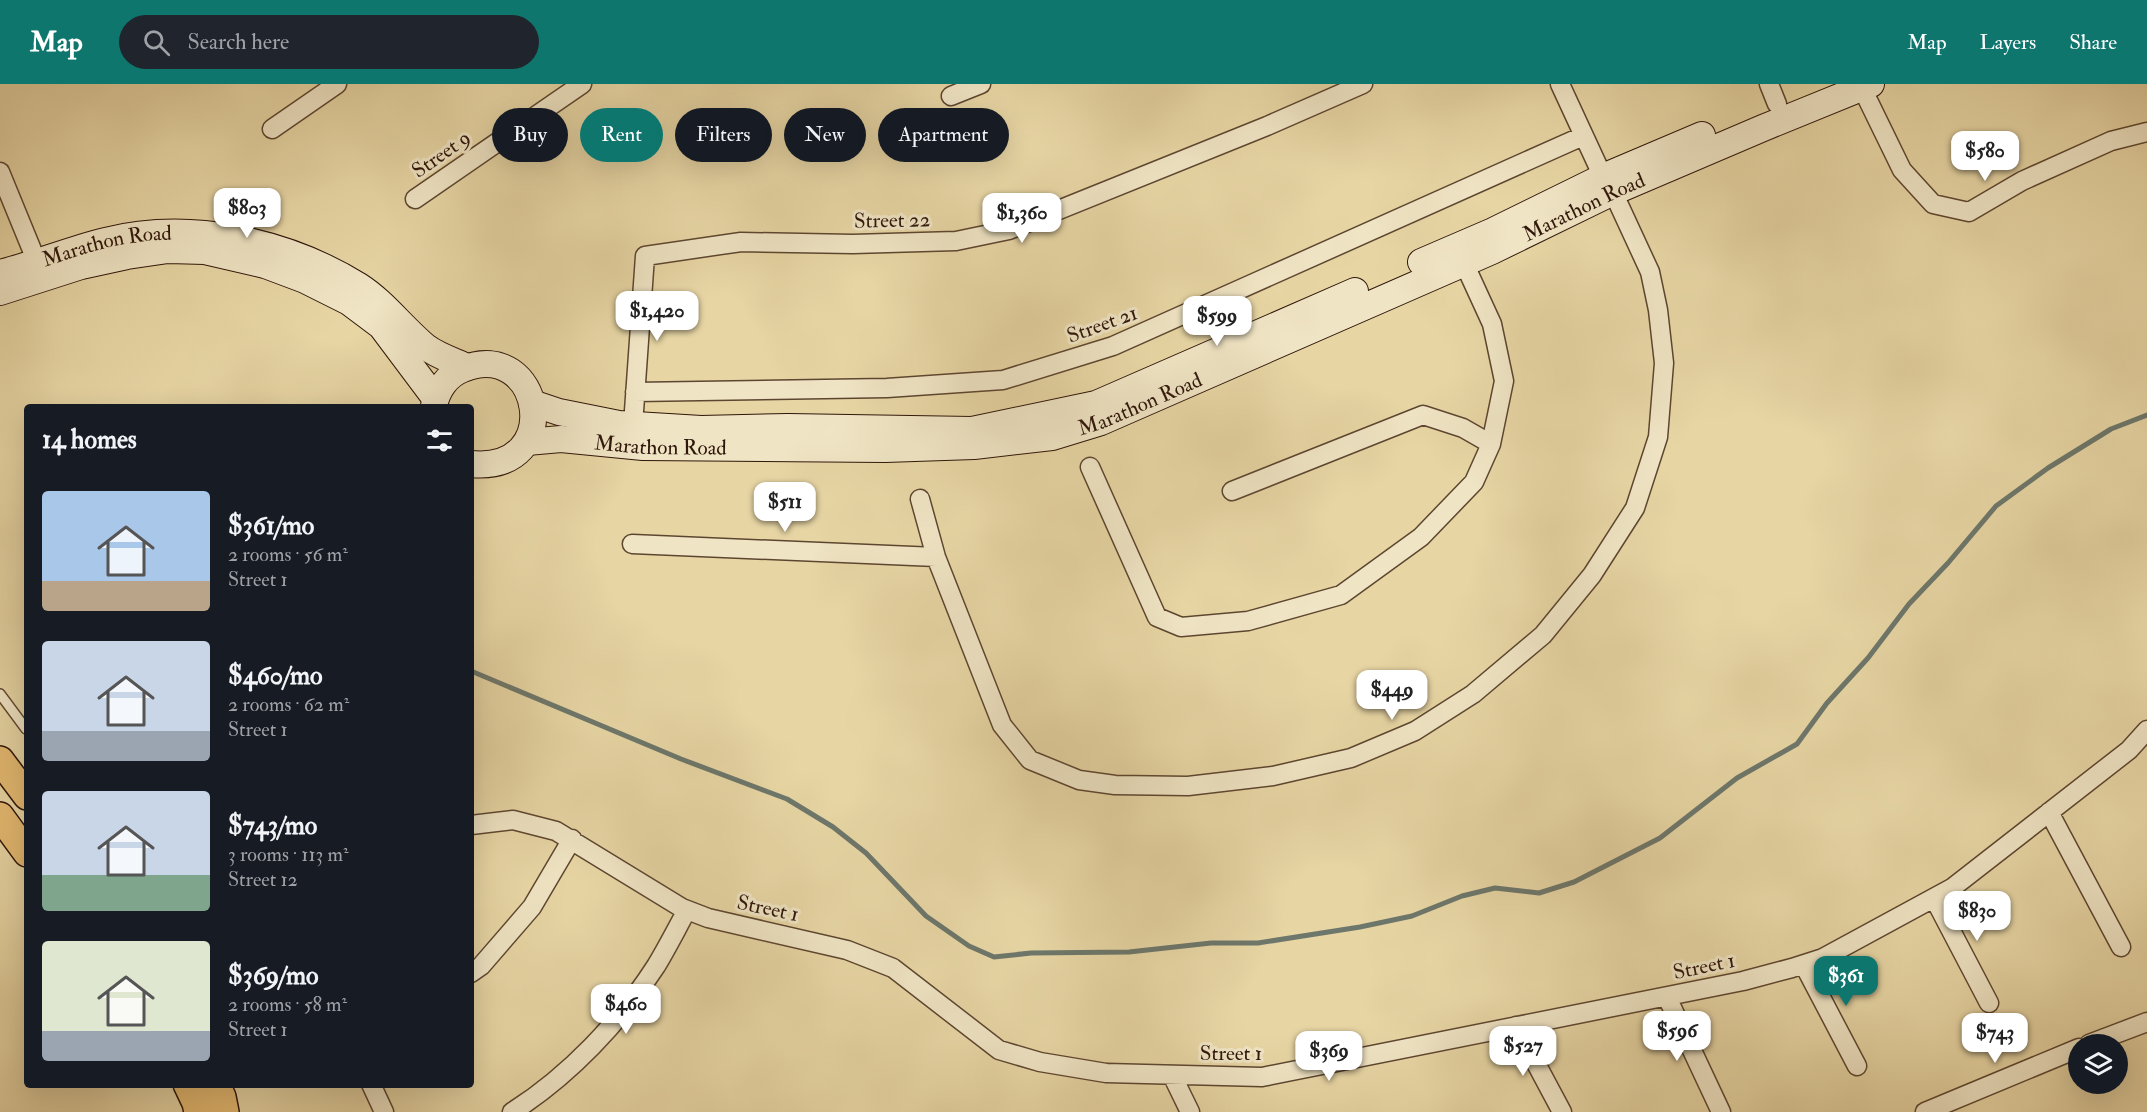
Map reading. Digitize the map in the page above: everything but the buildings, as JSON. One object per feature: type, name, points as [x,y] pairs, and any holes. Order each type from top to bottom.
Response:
[{"type":"main road","name":"Marathon Road","points":[[527,442],[561,439],[643,447],[885,449],[974,446],[1052,437],[1101,422],[1464,263],[1773,94],[1825,84]]},
{"type":"main road","name":"Marathon Road","points":[[532,403],[560,412],[633,425],[701,429],[788,427],[972,430],[1096,404],[1493,231],[1867,86]]},
{"type":"main road","name":"Marathon Road","points":[[0,292],[41,270],[105,241],[150,234],[201,234],[238,238],[329,269],[361,287],[428,348],[467,367]]},
{"type":"main road","name":"Marathon Road","points":[[0,273],[81,266],[168,250],[205,251],[265,265],[304,280],[349,302],[381,326],[435,402]]},
{"type":"main road","points":[[435,402],[444,382],[457,371],[474,364],[491,364],[508,370],[522,381],[530,395],[534,411],[533,427],[527,442],[516,454],[502,462],[486,466],[474,464]]},
{"type":"main road","points":[[0,760],[24,792]]},
{"type":"main road","points":[[0,816],[24,849]]},
{"type":"main road","points":[[189,1088],[198,1112]]},
{"type":"main road","points":[[218,1088],[225,1112]]},
{"type":"street","points":[[272,129],[337,84]]},
{"type":"street","name":"Street 9","points":[[415,199],[582,84]]},
{"type":"street","points":[[951,96],[981,84]]},
{"type":"street","name":"Street 22","points":[[635,392],[645,256],[741,242],[853,244],[956,241],[1009,230],[1267,126],[1363,84]]},
{"type":"street","points":[[920,499],[936,557],[1002,725],[1030,760],[1079,780],[1114,785],[1188,786],[1273,776],[1351,758],[1415,731],[1473,694],[1543,635],[1592,575],[1635,508],[1658,437],[1664,363],[1658,310],[1650,272],[1560,84]]},
{"type":"street","points":[[1867,86],[1902,170],[1933,204],[1969,212],[2022,181],[2101,145],[2147,132]]},
{"type":"street","name":"Street 21","points":[[635,392],[887,388],[1003,380],[1113,346],[1583,136]]},
{"type":"street","points":[[0,172],[41,270]]},
{"type":"street","points":[[1090,467],[1157,617],[1181,627],[1248,621],[1341,595],[1421,537],[1474,482],[1491,444],[1504,381],[1492,324],[1464,263]]},
{"type":"street","points":[[633,425],[635,392]]},
{"type":"street","points":[[1232,491],[1423,415],[1463,428],[1491,444]]},
{"type":"street","points":[[632,544],[936,557]]},
{"type":"street","name":"Street 1","points":[[474,825],[513,820],[556,831],[687,910],[708,918],[847,950],[892,968],[999,1050],[1040,1062],[1106,1073],[1262,1077],[1743,981],[1822,958],[1952,888],[2129,750],[2147,730]]},
{"type":"street","points":[[2049,812],[2121,947]]},
{"type":"street","points":[[474,971],[481,966],[532,907],[572,839]]},
{"type":"street","points":[[1934,898],[1989,1003]]},
{"type":"street","points":[[512,1112],[573,1065],[617,1018],[655,966],[687,910]]},
{"type":"street","points":[[1804,964],[1857,1066]]},
{"type":"street","points":[[1667,997],[1721,1112]]},
{"type":"street","points":[[2115,1034],[2147,1022]]},
{"type":"street","points":[[1516,1026],[1562,1112]]},
{"type":"street","points":[[1925,1112],[2068,1053]]},
{"type":"street","points":[[1172,1075],[1190,1112]]},
{"type":"street","points":[[373,1088],[384,1112]]},
{"type":"lane","points":[[0,694],[24,726]]},
{"type":"waterway","points":[[474,672],[681,759],[787,799],[833,827],[866,853],[926,916],[969,946],[994,957],[1031,953],[1129,952],[1211,943],[1258,943],[1360,927],[1412,916],[1462,896],[1495,888],[1539,893],[1574,882],[1660,838],[1737,778],[1797,744],[1827,703],[1868,658],[1909,604],[1948,563],[1996,506],[2048,468],[2111,429],[2147,415]]}]
